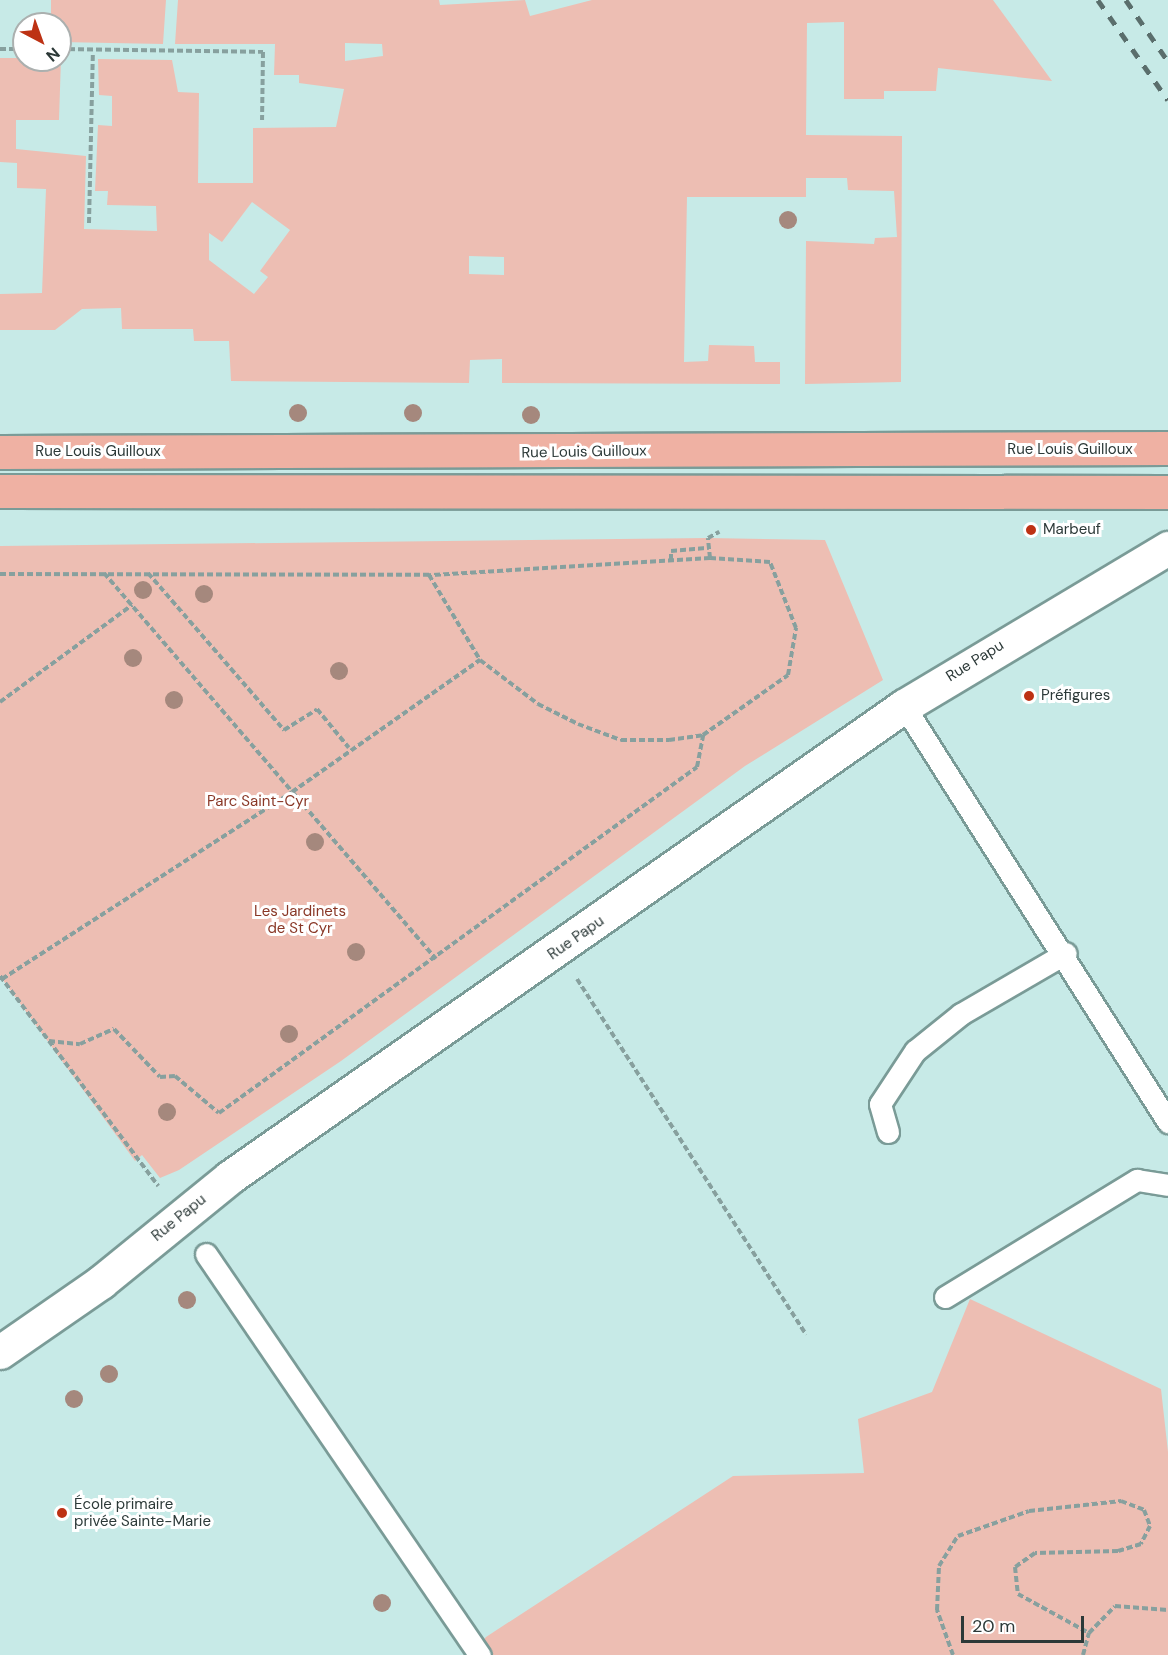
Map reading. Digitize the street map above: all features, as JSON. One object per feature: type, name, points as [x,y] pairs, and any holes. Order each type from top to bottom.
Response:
[{"type":"main road","name":"Rue Louis Guilloux","points":[[0,452],[1168,448]]},
{"type":"main road","points":[[0,491],[1168,492]]},
{"type":"street","name":"Rue Papu","points":[[0,1352],[180,1217],[904,706],[1168,548]]},
{"type":"lane","points":[[904,706],[1066,953],[1168,1122]]},
{"type":"lane","points":[[888,1132],[880,1104],[915,1051],[961,1014],[1066,953]]},
{"type":"lane","points":[[945,1297],[1137,1180],[1168,1185]]},
{"type":"lane","points":[[206,1254],[480,1655]]},
{"type":"path","points":[[72,50],[263,52],[262,120]]},
{"type":"path","points":[[89,223],[93,52]]},
{"type":"path","points":[[671,560],[671,551],[709,548],[710,558]]},
{"type":"path","points":[[0,574],[429,575],[710,558],[770,562],[796,628],[788,675],[703,735],[621,740],[538,704],[480,660],[429,575]]},
{"type":"path","points":[[104,573],[436,959]]},
{"type":"path","points":[[147,573],[284,730],[318,709],[349,748]]},
{"type":"path","points":[[0,702],[132,605]]},
{"type":"path","points":[[180,1217],[1,977],[292,792],[349,748],[480,660]]},
{"type":"path","points":[[49,1041],[80,1044],[114,1029],[160,1077],[175,1076],[219,1113],[436,959],[696,767],[703,735]]},
{"type":"path","points":[[559,951],[806,1335]]},
{"type":"path","points":[[953,1655],[937,1610],[939,1566],[958,1536],[1029,1510],[1121,1502],[1144,1510],[1150,1526],[1141,1544],[1118,1551],[1035,1553],[1015,1567],[1018,1594],[1089,1633]]},
{"type":"path","points":[[1083,1655],[1089,1633],[1115,1606],[1168,1610]]},
{"type":"green space","points":[[51,0],[166,0],[163,44],[72,42],[72,12],[51,12]]},
{"type":"green space","points":[[178,0],[439,0],[440,5],[525,0],[530,16],[592,0],[993,0],[1052,81],[938,68],[936,91],[884,91],[884,99],[844,99],[844,22],[807,23],[806,135],[902,136],[901,382],[805,384],[806,241],[874,244],[875,238],[897,237],[894,191],[848,190],[847,178],[806,178],[806,197],[687,197],[684,362],[708,361],[709,345],[754,346],[755,362],[780,362],[780,384],[502,383],[502,359],[470,360],[469,383],[231,381],[229,341],[194,341],[193,329],[122,329],[121,308],[82,309],[55,330],[0,330],[0,294],[42,293],[46,189],[17,188],[17,163],[0,162],[0,58],[12,58],[12,72],[61,72],[59,120],[16,120],[16,149],[86,156],[84,229],[157,231],[156,206],[107,205],[108,191],[95,191],[98,125],[112,126],[112,96],[99,95],[98,59],[172,60],[178,92],[199,93],[198,183],[253,183],[253,128],[336,127],[344,89],[299,83],[299,75],[274,75],[275,44],[175,44]],"holes":[[[345,43],[382,44],[383,56],[345,61]],[[252,202],[290,230],[260,271],[268,277],[254,294],[209,260],[209,233],[222,242]],[[469,256],[504,257],[504,275],[469,274]]]},
{"type":"green space","name":"Parc Saint-Cyr","points":[[708,538],[825,540],[883,680],[745,766],[341,1061],[179,1170],[160,1178],[142,1155],[135,1161],[0,976],[0,546]]},
{"type":"green space","points":[[970,1299],[1161,1389],[1168,1452],[1168,1655],[470,1655],[486,1637],[733,1476],[864,1473],[858,1419],[932,1392]]},
{"type":"railway","points":[[1098,0],[1168,100]]},
{"type":"railway","points":[[1126,0],[1168,61]]},
{"type":"place","name":"Marbeuf","points":[[1031,530]]},
{"type":"place","name":"Préfigures","points":[[1029,696]]},
{"type":"place","name":"École primaire privée Sainte-Marie","points":[[62,1513]]},
{"type":"park label","name":"Les Jardinets de St Cyr","points":[[300,920]]}]
